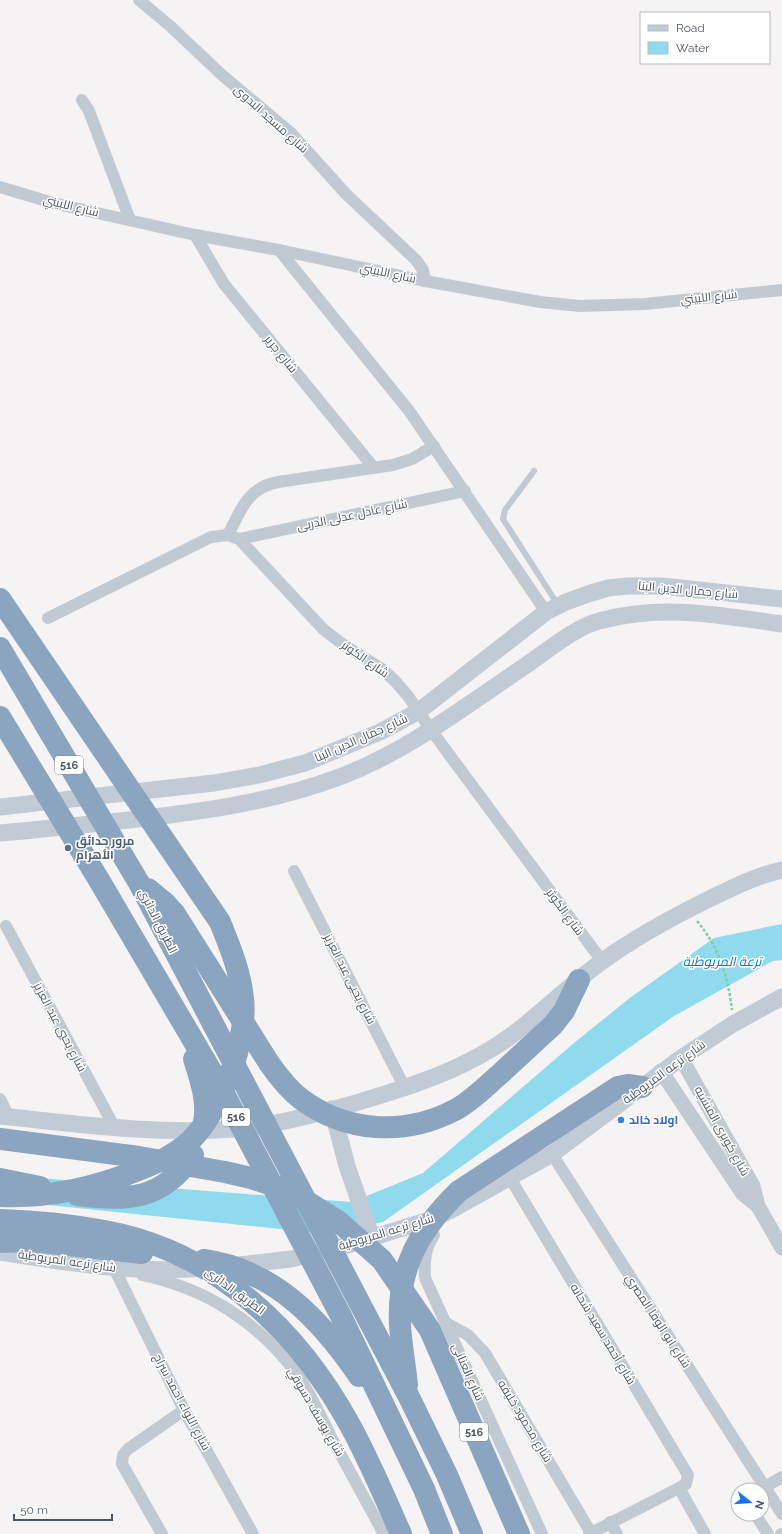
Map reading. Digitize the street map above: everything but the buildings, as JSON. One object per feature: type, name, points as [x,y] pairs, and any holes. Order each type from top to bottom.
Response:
[{"type":"highway","points":[[0,599],[220,922],[235,960],[243,999],[241,1035],[232,1071],[206,1122],[192,1139],[176,1153],[157,1163],[119,1178],[82,1190],[43,1196],[0,1196]]},
{"type":"highway","name":"الطريق الدائري","points":[[0,648],[139,883],[409,1398],[447,1476],[472,1534]]},
{"type":"highway","name":"516","points":[[0,717],[99,880],[220,1086],[339,1312],[424,1489],[442,1534]]},
{"type":"highway","points":[[139,883],[165,903],[175,914],[269,1063],[283,1082],[300,1098],[320,1111],[342,1121],[365,1126],[388,1128],[412,1126],[442,1116],[456,1109],[476,1095],[553,1025],[572,996],[579,980]]},
{"type":"highway","points":[[0,1179],[76,1195],[110,1199],[130,1198],[150,1192],[168,1182],[184,1168],[196,1151],[203,1132],[206,1112],[203,1088],[182,1020]]},
{"type":"highway","points":[[409,1398],[400,1323],[401,1293],[408,1264],[420,1237],[438,1212],[459,1191],[618,1087],[628,1085],[642,1087]]},
{"type":"highway","name":"516","points":[[0,1139],[139,1157],[251,1178],[290,1191],[338,1221],[382,1260],[430,1330],[519,1534]]},
{"type":"highway","name":"الطريق الدائري","points":[[0,1220],[106,1232],[134,1239],[166,1250],[197,1264],[226,1281],[253,1301],[277,1323],[303,1353],[324,1383],[351,1427],[401,1534]]},
{"type":"highway","points":[[0,1242],[30,1241],[83,1246],[215,1262],[248,1272],[279,1289],[307,1311],[330,1337],[350,1364],[400,1438]]},
{"type":"main road","name":"شارع جمال الدين البنا","points":[[0,807],[214,783],[259,775],[305,763],[380,732],[419,711],[552,609],[608,588],[644,585],[782,599]]},
{"type":"main road","name":"شارع جمال الدين البنا","points":[[0,833],[200,812],[244,804],[335,779],[390,754],[431,730],[570,636],[597,621],[651,611],[684,611],[782,624]]},
{"type":"main road","points":[[380,732],[390,754]]},
{"type":"main road","points":[[5,1116],[115,1128],[174,1130],[235,1129],[290,1120],[405,1088],[472,1060],[506,1039],[602,961],[644,932],[749,880],[782,870]]},
{"type":"main road","name":"شارع ترعه المريوطية","points":[[0,1252],[114,1268],[179,1270],[230,1266],[291,1258],[370,1232],[432,1220],[552,1154],[642,1087],[661,1071],[733,1024],[782,997]]},
{"type":"main road","points":[[332,1109],[353,1184],[370,1232]]},
{"type":"street","name":"شارع مسجد البدوى","points":[[139,0],[168,24],[216,71],[299,141],[346,194],[416,260],[423,270],[425,281]]},
{"type":"street","points":[[82,100],[89,111],[130,220]]},
{"type":"street","name":"شارع اللبيني","points":[[0,187],[53,202],[195,235],[279,250],[425,281],[540,302],[580,306],[645,304],[782,290]]},
{"type":"street","name":"شارع جرير","points":[[195,235],[224,284],[374,468]]},
{"type":"street","points":[[279,250],[410,412],[465,491],[552,609]]},
{"type":"street","points":[[48,618],[211,537],[233,537],[247,500],[252,493],[260,488],[278,482],[393,465],[412,459],[434,446]]},
{"type":"street","name":"شارع عادل عدلى الدربى","points":[[233,537],[465,491]]},
{"type":"street","name":"شارع الكوثر","points":[[233,537],[324,630],[344,645],[382,669],[395,681],[419,711],[431,730],[602,961]]},
{"type":"street","name":"شارع يحيى عبد العزيز","points":[[294,871],[405,1088]]},
{"type":"street","name":"شارع يحيي عبد العزيز","points":[[6,926],[115,1128]]},
{"type":"street","name":"شارع كوبرى المنشيه","points":[[681,1058],[753,1186],[758,1206],[782,1248]]},
{"type":"street","name":"شارع كوبرى المنشيه","points":[[661,1071],[743,1194],[758,1206]]},
{"type":"street","points":[[0,1099],[5,1116]]},
{"type":"street","name":"شارع ابو الوفا المصري","points":[[552,1154],[762,1482]]},
{"type":"street","name":"شارع أحمد سعيد شحاته","points":[[510,1178],[688,1475],[686,1484],[679,1488]]},
{"type":"street","name":"شارع العنانى","points":[[451,1210],[429,1242],[424,1260],[426,1278],[542,1534]]},
{"type":"street","name":"شارع اللواء احمد سراج","points":[[114,1268],[184,1410],[254,1534]]},
{"type":"street","name":"شارع يوسف دسوقي","points":[[114,1268],[167,1280],[205,1295],[240,1316],[272,1343],[298,1375],[384,1534]]},
{"type":"street","name":"شارع محمود خليفه","points":[[446,1323],[468,1335],[485,1353],[590,1533]]},
{"type":"street","points":[[162,1534],[122,1464],[123,1455],[128,1448],[184,1410]]},
{"type":"street","points":[[770,1484],[782,1477]]},
{"type":"street","points":[[590,1533],[679,1488],[705,1534]]},
{"type":"street","name":"شارع ابو الوفا المصري","points":[[770,1495],[782,1514]]},
{"type":"street","points":[[610,1522],[617,1534]]},
{"type":"street","points":[[760,1522],[768,1534]]},
{"type":"lane","points":[[534,471],[505,510],[503,519],[552,609]]},
{"type":"path","points":[[706,932],[720,958],[729,986],[733,1024]]},
{"type":"water","name":"ترعة المريوطية","points":[[782,924],[782,960],[773,961],[674,1016],[383,1222],[328,1234],[0,1200],[0,1175],[352,1202],[423,1173],[574,1043],[631,997],[714,938]]},
{"type":"place","name":"مرور حدائق الأهرام","points":[[68,848]]},
{"type":"place","name":"اولاد خالد","points":[[621,1120]]}]
